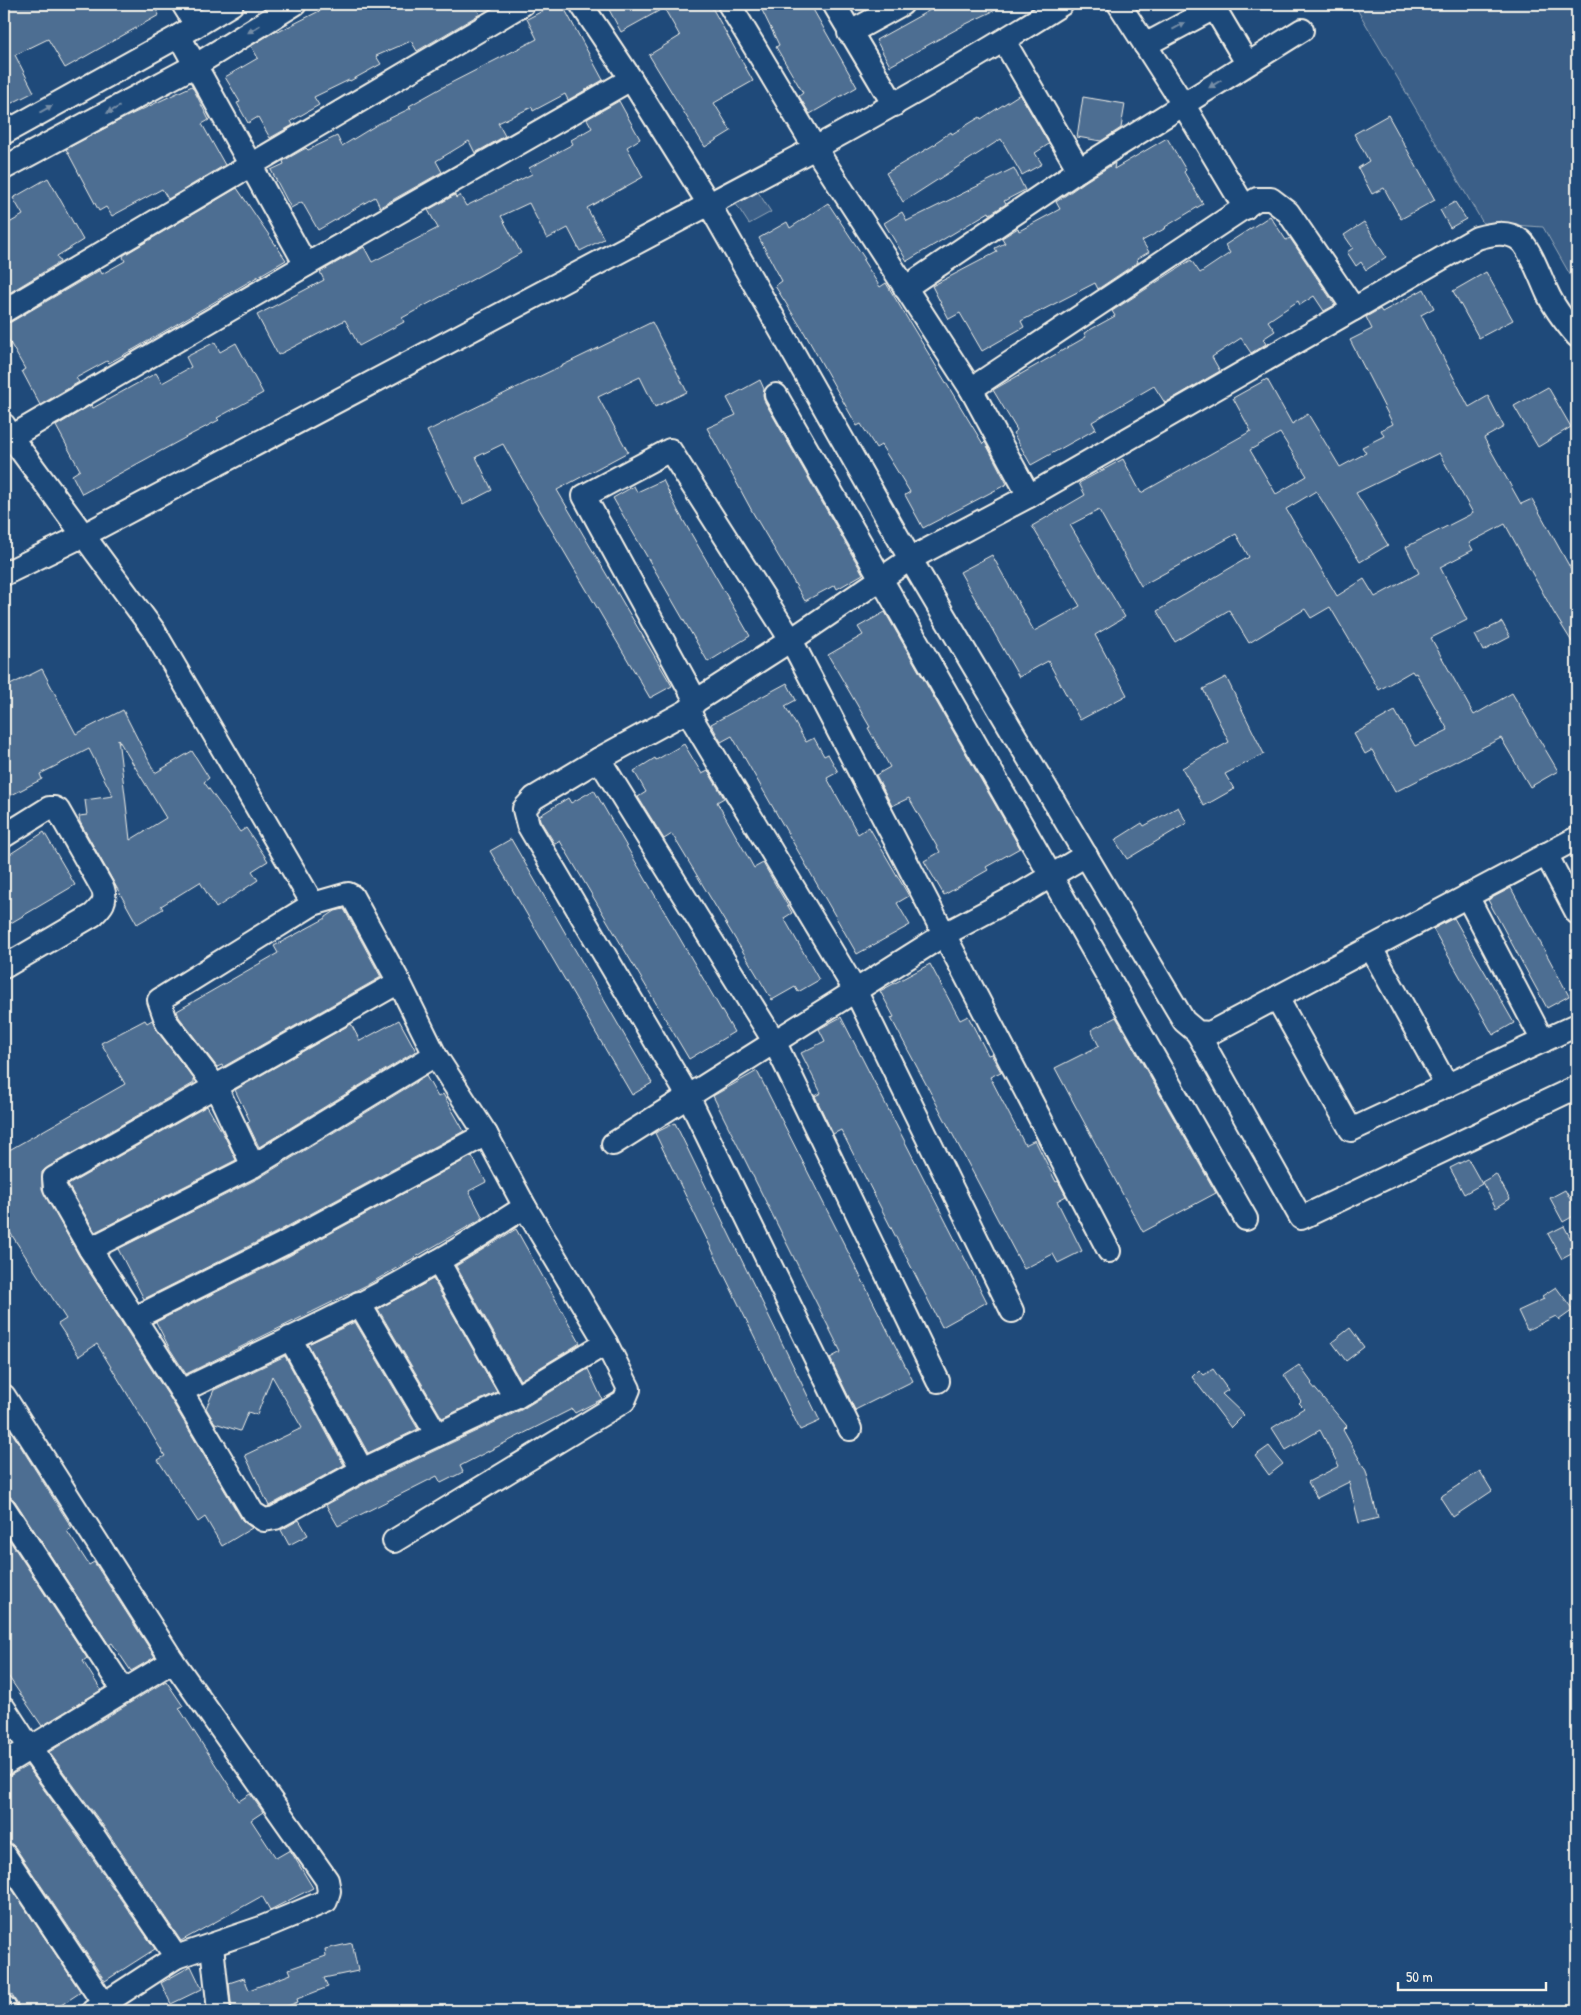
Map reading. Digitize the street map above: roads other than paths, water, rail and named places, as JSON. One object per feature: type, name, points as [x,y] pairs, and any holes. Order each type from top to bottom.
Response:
[{"type":"street","points":[[183,4],[196,65],[306,265]]},
{"type":"street","points":[[4,133],[188,31],[232,4]]},
{"type":"street","points":[[4,168],[196,65],[295,4]]},
{"type":"street","points":[[4,310],[523,4]]},
{"type":"street","points":[[581,4],[631,79],[709,204],[910,559],[1184,1021],[1197,1032],[1301,1218],[1577,1087]]},
{"type":"street","points":[[729,4],[815,148],[971,390],[1029,496]]},
{"type":"street","points":[[834,4],[849,33],[894,105]]},
{"type":"street","points":[[849,33],[902,4]]},
{"type":"street","points":[[4,574],[84,535],[815,148],[894,105],[1004,41],[1062,4]]},
{"type":"street","points":[[1119,4],[1183,104],[1245,208]]},
{"type":"street","points":[[1145,45],[1213,6],[1247,63]]},
{"type":"street","points":[[905,288],[1078,170],[1302,30]]},
{"type":"street","points":[[1004,41],[1078,170]]},
{"type":"street","points":[[313,904],[154,631],[7,431],[306,265],[631,79]]},
{"type":"street","points":[[971,390],[1257,199],[1271,199],[1288,212],[1354,309]]},
{"type":"street","points":[[850,1429],[688,1096],[528,825],[524,809],[534,798],[693,705],[910,559],[1029,496],[1477,238],[1494,234],[1508,235],[1521,241],[1542,278],[1555,307],[1577,336]]},
{"type":"street","points":[[776,395],[1246,1219]]},
{"type":"street","points":[[1012,1311],[855,990],[695,724],[693,705],[584,496],[670,450],[791,640],[1109,1251]]},
{"type":"street","points":[[599,759],[774,1041],[938,1381]]},
{"type":"street","points":[[4,836],[49,808],[58,810],[103,889],[105,897],[102,907],[93,914],[4,967]]},
{"type":"street","points":[[1197,1032],[1210,1033],[1577,838]]},
{"type":"street","points":[[1546,854],[1577,913]]},
{"type":"street","points":[[613,1144],[945,934],[1086,855]]},
{"type":"street","points":[[253,1166],[216,1087],[167,1023],[159,1000],[313,904],[343,894],[352,896],[399,982],[435,1055],[486,1134],[525,1207],[606,1343],[629,1389],[624,1401],[394,1541]]},
{"type":"street","points":[[1466,896],[1543,1041]]},
{"type":"street","points":[[1371,948],[1447,1086]]},
{"type":"street","points":[[399,982],[54,1178],[55,1188],[90,1249],[181,1391],[253,1513],[264,1520],[275,1518],[362,1470],[515,1398],[606,1343]]},
{"type":"street","points":[[1277,998],[1351,1130],[1577,1025]]},
{"type":"street","points":[[90,1249],[253,1166],[435,1055]]},
{"type":"street","points":[[135,1318],[283,1244],[486,1134]]},
{"type":"street","points":[[181,1391],[290,1338],[438,1261],[525,1207]]},
{"type":"street","points":[[438,1261],[515,1398]]},
{"type":"street","points":[[359,1303],[437,1435]]},
{"type":"street","points":[[290,1338],[362,1470]]},
{"type":"street","points":[[4,1396],[173,1662],[327,1880],[329,1890],[326,1901],[212,1946],[176,1957],[98,2007],[4,1854]]},
{"type":"street","points":[[4,1508],[124,1691]]},
{"type":"street","points":[[4,1764],[173,1662]]},
{"type":"street","points":[[4,1708],[176,1957]]},
{"type":"street","points":[[212,1946],[218,2011]]},
{"type":"street","points":[[4,2007],[6,2011]]}]
